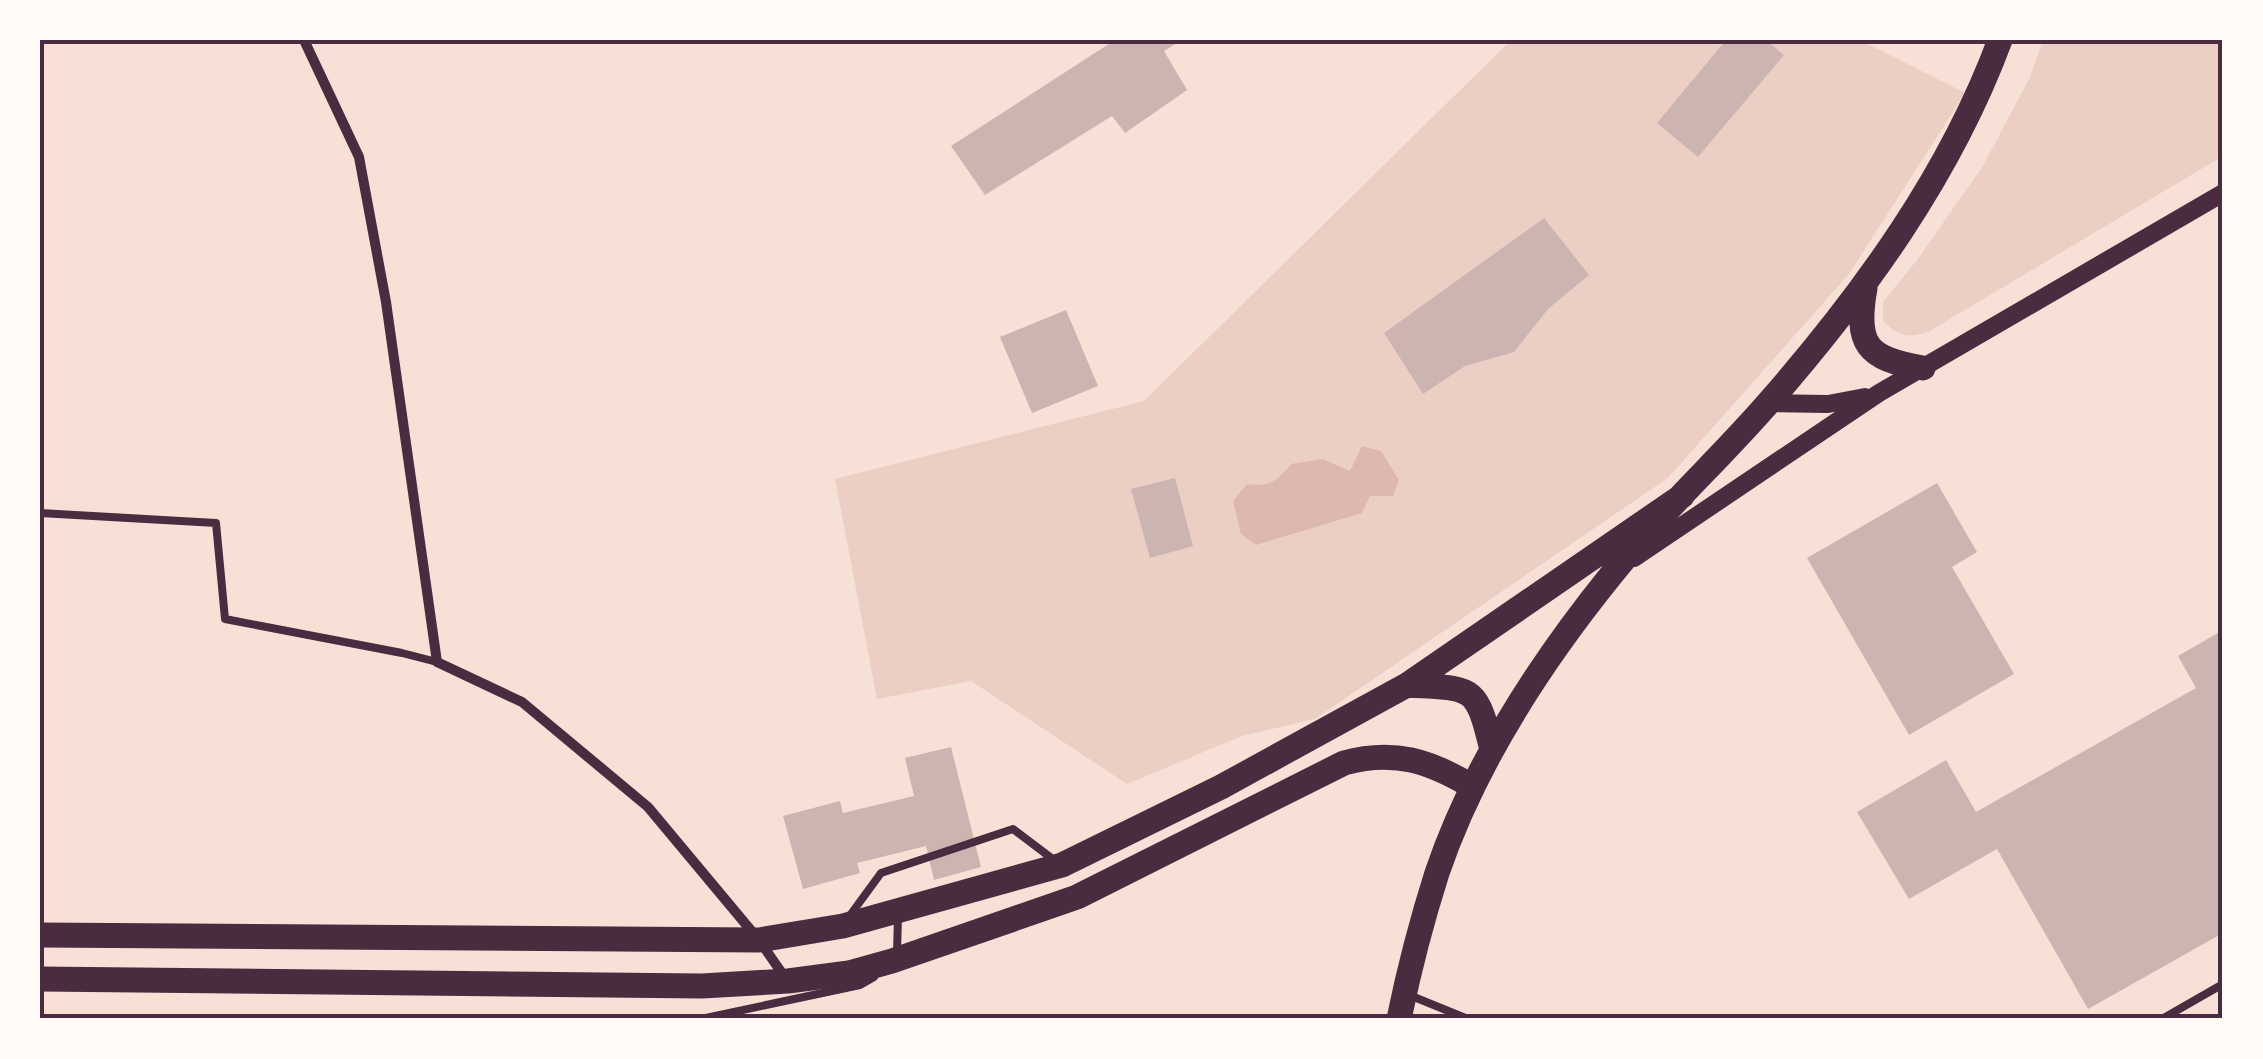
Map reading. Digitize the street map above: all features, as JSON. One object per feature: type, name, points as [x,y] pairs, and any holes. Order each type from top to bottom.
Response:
[{"type":"main road","points":[[1402,1006],[1438,872],[1492,750],[1550,657],[1613,572],[1769,403],[1866,286],[1939,169],[1988,73],[2000,40]]},
{"type":"main road","points":[[1866,286],[1860,330],[1868,345],[1882,357],[1922,368]]},
{"type":"main road","points":[[40,935],[759,940],[898,912],[1062,866],[1221,787],[1407,685],[1682,496]]},
{"type":"main road","points":[[1407,685],[1460,688],[1470,693],[1482,707],[1492,750]]},
{"type":"main road","points":[[40,979],[702,986],[849,973],[1077,898],[1344,763],[1372,755],[1397,756],[1430,765],[1473,787]]},
{"type":"street","points":[[304,40],[359,156],[386,302],[437,662],[522,702],[648,807],[759,940],[788,981]]},
{"type":"street","points":[[1613,572],[1880,393],[2223,193]]},
{"type":"street","points":[[1769,403],[1828,404],[1880,393]]},
{"type":"lane","points":[[40,513],[216,523],[225,620],[437,662]]},
{"type":"lane","points":[[843,926],[881,873],[1013,830],[1062,866]]},
{"type":"lane","points":[[701,1019],[860,984],[892,961],[899,949],[898,912]]},
{"type":"lane","points":[[2162,1019],[2223,984]]},
{"type":"lane","points":[[1402,1006],[1468,1019]]},
{"type":"shaded area","points":[[1511,40],[1860,40],[1965,93],[1849,274],[1668,478],[1315,719],[1242,736],[1127,784],[971,681],[877,699],[835,479],[1144,401]]},
{"type":"shaded area","points":[[2043,40],[2223,40],[2223,156],[1928,332],[1899,333],[1883,321],[1883,302],[1983,166],[2030,77]]},
{"type":"shaded area","points":[[1362,446],[1381,451],[1399,480],[1393,496],[1370,496],[1362,513],[1256,545],[1241,534],[1233,501],[1247,484],[1262,485],[1277,479],[1291,464],[1323,459],[1350,471]]},
{"type":"building","points":[[1115,40],[1182,40],[1164,51],[1187,90],[1125,133],[1112,116],[985,195],[951,146]]},
{"type":"building","points":[[1726,40],[1766,40],[1784,55],[1698,157],[1657,123]]},
{"type":"building","points":[[1544,218],[1589,275],[1548,309],[1514,352],[1465,366],[1423,394],[1384,333]]},
{"type":"building","points":[[1066,310],[1098,386],[1032,413],[1000,337]]},
{"type":"building","points":[[1175,478],[1193,546],[1150,558],[1131,489]]},
{"type":"building","points":[[1937,483],[1977,552],[1952,567],[2014,674],[1909,735],[1807,558]]},
{"type":"building","points":[[2223,630],[2223,933],[2088,1009],[1997,849],[1909,899],[1857,812],[1946,760],[1976,812],[2196,688],[2178,656]]},
{"type":"building","points":[[951,747],[981,867],[934,880],[926,846],[857,863],[860,873],[803,889],[783,816],[840,801],[843,813],[914,796],[905,758]]}]
